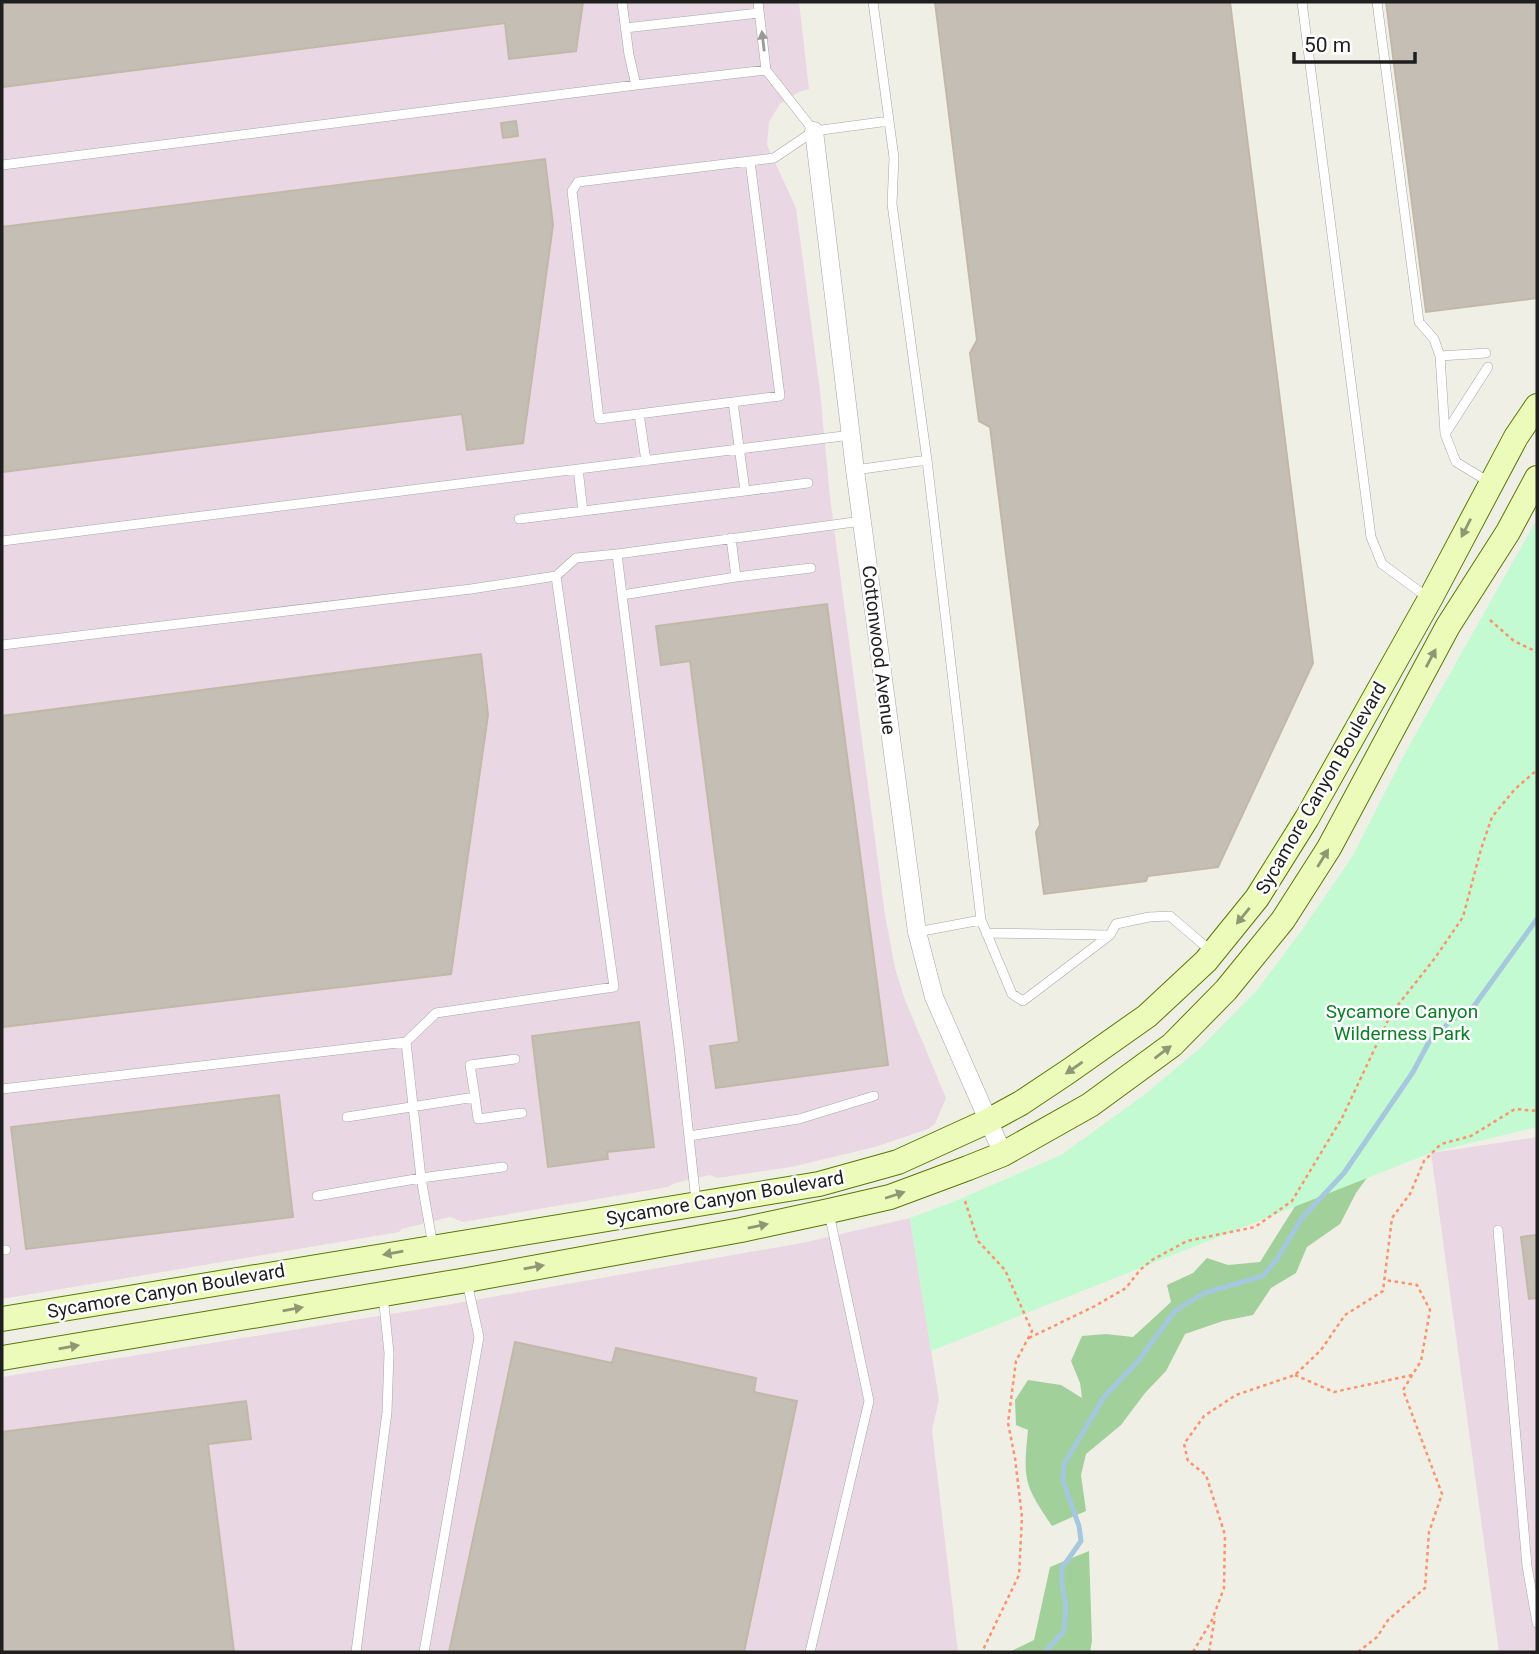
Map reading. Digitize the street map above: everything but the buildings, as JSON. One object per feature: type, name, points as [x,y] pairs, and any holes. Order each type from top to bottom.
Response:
[{"type":"main road","name":"Sycamore Canyon Boulevard","points":[[2,1319],[819,1184],[898,1162],[988,1121],[1069,1071],[1147,1016],[1213,953],[1257,898],[1307,818],[1430,599],[1490,483],[1537,406]]},
{"type":"main road","name":"Sycamore Canyon Boulevard","points":[[2,1358],[728,1233],[890,1197],[1003,1154],[1090,1105],[1172,1045],[1226,990],[1283,920],[1329,848],[1448,626],[1508,531],[1537,478]]},
{"type":"street","name":"Cottonwood Avenue","points":[[814,131],[855,470],[917,932],[934,997],[1003,1154]]},
{"type":"lane","points":[[622,2],[636,85]]},
{"type":"lane","points":[[758,2],[766,70],[814,131]]},
{"type":"lane","points":[[873,2],[894,158],[892,204],[927,460],[981,920],[1012,994],[1023,1001],[1110,935],[1116,924],[1170,916],[1213,953]]},
{"type":"lane","points":[[1302,2],[1371,537],[1382,564],[1430,599]]},
{"type":"lane","points":[[1377,2],[1419,322],[1434,339],[1440,356],[1445,434],[1455,462],[1490,483]]},
{"type":"lane","points":[[625,28],[760,13]]},
{"type":"lane","points":[[2,165],[766,70]]},
{"type":"lane","points":[[750,161],[780,397],[599,419],[572,191],[578,182],[774,158],[814,131],[889,121]]},
{"type":"lane","points":[[1440,356],[1486,353]]},
{"type":"lane","points":[[1445,434],[1488,368]]},
{"type":"lane","points":[[733,402],[745,491]]},
{"type":"lane","points":[[639,414],[646,461]]},
{"type":"lane","points":[[2,541],[851,435]]},
{"type":"lane","points":[[855,470],[927,460]]},
{"type":"lane","points":[[578,469],[583,511]]},
{"type":"lane","points":[[519,519],[808,483]]},
{"type":"lane","points":[[2,645],[471,589],[556,576],[576,558],[862,521]]},
{"type":"lane","points":[[731,538],[736,577]]},
{"type":"lane","points":[[617,554],[696,1205]]},
{"type":"lane","points":[[622,594],[811,568]]},
{"type":"lane","points":[[2,1089],[405,1042],[436,1013],[614,987],[556,576]]},
{"type":"lane","points":[[917,932],[981,920]]},
{"type":"lane","points":[[986,933],[1110,935]]},
{"type":"lane","points":[[405,1042],[421,1178],[433,1247]]},
{"type":"lane","points":[[515,1059],[470,1065],[478,1119],[522,1113]]},
{"type":"lane","points":[[689,1136],[799,1119],[874,1096]]},
{"type":"lane","points":[[347,1117],[475,1097]]},
{"type":"lane","points":[[317,1196],[503,1167]]},
{"type":"lane","points":[[810,1652],[869,1401],[828,1211]]},
{"type":"lane","points":[[1498,1230],[1527,1566],[1537,1626]]},
{"type":"lane","points":[[424,1652],[479,1336],[467,1280]]},
{"type":"lane","points":[[356,1652],[387,1412],[389,1353],[383,1294]]},
{"type":"path","points":[[1490,620],[1514,641],[1537,652]]},
{"type":"path","points":[[1029,1338],[1126,1288],[1152,1260],[1187,1241],[1255,1227],[1292,1201],[1342,1118],[1391,1014],[1463,917],[1492,817],[1515,789],[1537,770]]},
{"type":"path","points":[[1209,1652],[1216,1611],[1224,1588],[1225,1535],[1206,1475],[1188,1461],[1184,1444],[1204,1416],[1236,1395],[1295,1375],[1321,1350],[1345,1315],[1382,1291],[1392,1218],[1410,1194],[1424,1161],[1441,1144],[1471,1136],[1515,1108],[1537,1111]]},
{"type":"path","points":[[965,1201],[978,1241],[1005,1270],[1032,1331],[1016,1361],[1008,1423],[1016,1458],[1022,1517],[1019,1575],[982,1652]]},
{"type":"path","points":[[1358,1652],[1377,1637],[1388,1620],[1425,1588],[1429,1532],[1442,1494],[1403,1390],[1421,1361],[1430,1310],[1417,1285],[1384,1280]]},
{"type":"path","points":[[1295,1375],[1334,1392],[1413,1375]]},
{"type":"path","points":[[1193,1652],[1216,1611]]},
{"type":"shaded area","points":[[2,2],[799,2],[809,89],[780,104],[769,122],[767,145],[796,208],[820,391],[830,497],[885,915],[895,968],[905,1000],[946,1098],[935,1124],[928,1129],[875,1147],[791,1167],[717,1178],[710,1175],[668,1187],[463,1222],[450,1217],[399,1232],[2,1299]]},
{"type":"shaded area","points":[[1537,1137],[1537,1652],[1499,1652],[1431,1153]]},
{"type":"shaded area","points":[[910,1218],[939,1400],[932,1430],[958,1652],[2,1652],[2,1377],[446,1305],[802,1243]]},
{"type":"green space","name":"Sycamore Canyon Wilderness Park","points":[[1537,519],[1537,1127],[1433,1152],[931,1351],[910,1218],[1061,1155],[1144,1095],[1200,1048],[1257,990],[1352,857],[1404,755]]},
{"type":"green space","points":[[1369,1175],[1340,1224],[1307,1247],[1296,1273],[1271,1288],[1253,1315],[1223,1321],[1185,1334],[1166,1371],[1121,1425],[1086,1454],[1081,1475],[1086,1511],[1052,1526],[1028,1481],[1028,1430],[1016,1425],[1015,1400],[1028,1380],[1061,1385],[1082,1398],[1080,1383],[1071,1361],[1082,1336],[1106,1334],[1133,1337],[1171,1302],[1167,1285],[1193,1273],[1207,1258],[1228,1265],[1260,1262],[1299,1200]]},
{"type":"green space","points":[[1089,1551],[1092,1641],[1090,1652],[1009,1652],[1034,1640],[1050,1567]]},
{"type":"waterway","points":[[1045,1652],[1064,1631],[1066,1606],[1062,1568],[1081,1541],[1079,1526],[1063,1481],[1064,1464],[1104,1397],[1138,1361],[1175,1311],[1204,1293],[1263,1276],[1277,1259],[1302,1218],[1344,1173],[1413,1072],[1430,1040],[1451,1021],[1474,1006],[1537,919]]}]
